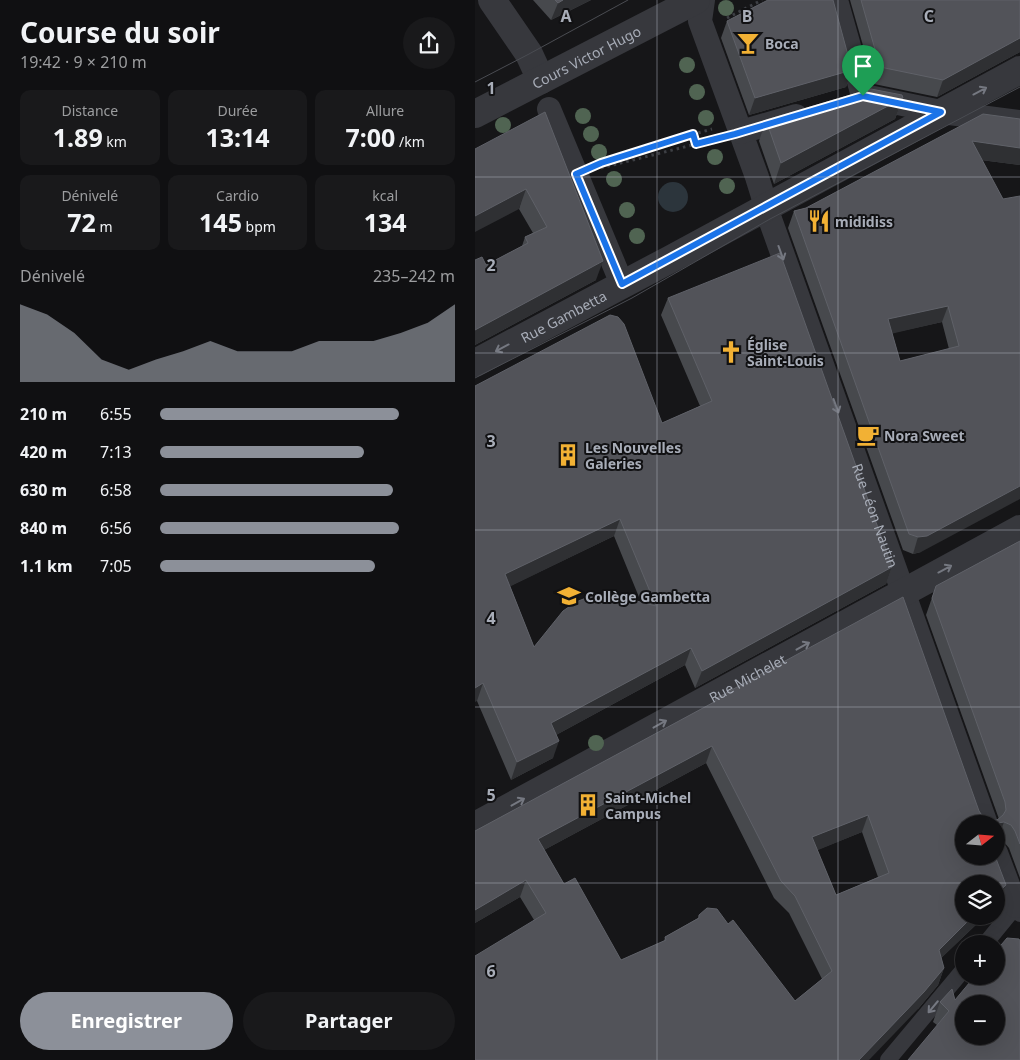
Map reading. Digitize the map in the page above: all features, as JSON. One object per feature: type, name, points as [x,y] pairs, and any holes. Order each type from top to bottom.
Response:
[{"type":"street","points":[[492,0],[529,54],[541,80]]},
{"type":"street","name":"Cours Victor Hugo","points":[[475,114],[696,0]]},
{"type":"street","name":"Rue Léon Nautin","points":[[703,0],[700,22],[759,182],[773,229],[983,815]]},
{"type":"street","points":[[836,0],[853,98],[1020,122]]},
{"type":"street","name":"Rue Gambetta","points":[[475,363],[1020,70]]},
{"type":"street","points":[[549,109],[622,284]]},
{"type":"street","points":[[741,132],[816,110]]},
{"type":"street","name":"Rue Michelet","points":[[475,826],[1020,529]]},
{"type":"street","points":[[1001,865],[1019,908]]},
{"type":"lane","points":[[994,935],[1019,908]]},
{"type":"lane","points":[[888,1060],[955,980]]},
{"type":"path","points":[[703,30],[762,0]]},
{"type":"path","points":[[618,160],[670,141],[715,128]]},
{"type":"path","points":[[576,174],[601,163],[672,150],[741,132]]},
{"type":"path","points":[[693,134],[696,144]]},
{"type":"path","points":[[670,141],[672,150]]},
{"type":"path","points":[[650,148],[652,154]]},
{"type":"shaded area","points":[[673,182],[684,186],[688,197],[684,208],[673,212],[662,208],[658,197],[662,186]]},
{"type":"building","points":[[768,0],[833,0],[852,70],[755,98],[727,21]]},
{"type":"building","points":[[861,0],[1020,0],[1020,38],[943,80],[880,67]]},
{"type":"building","points":[[871,89],[902,95],[903,98],[781,163],[766,120]]},
{"type":"building","points":[[545,112],[603,261],[475,330],[475,260],[482,257],[486,265],[528,243],[525,237],[547,227],[526,189],[475,216],[475,149]]},
{"type":"building","points":[[983,114],[1020,119],[1020,148],[972,141],[1003,199],[1020,196],[1020,486],[927,536],[918,537],[909,534],[794,211],[806,208]],"holes":[[[948,306],[959,346],[900,361],[888,319]]]},
{"type":"building","points":[[780,253],[892,567],[702,671],[691,648],[551,723],[559,741],[517,762],[483,683],[475,688],[475,386],[610,315],[618,317],[624,324],[662,423],[712,401],[668,298]],"holes":[[[620,519],[656,606],[613,595],[586,598],[563,611],[534,647],[505,574]]]},
{"type":"building","points":[[1020,541],[1020,844],[1011,825],[1005,822],[1005,815],[1003,815],[1006,810],[1005,802],[932,598],[936,586]]},
{"type":"building","points":[[903,597],[982,815],[955,815],[955,865],[998,865],[1002,875],[955,875],[955,925],[964,925],[939,950],[944,968],[924,992],[859,1060],[475,1060],[475,956],[546,913],[526,880],[475,910],[475,831],[716,701],[715,699]],"holes":[[[712,746],[781,881],[795,896],[832,971],[795,1001],[733,920],[728,924],[717,909],[707,908],[699,915],[699,918],[665,937],[666,940],[621,960],[575,878],[564,884],[538,839]],[[868,815],[889,873],[836,895],[812,837]]]},
{"type":"building","points":[[1007,938],[1019,939],[1020,1060],[908,1060],[949,1011],[940,1002],[952,989],[955,1000],[955,1045],[1005,1045],[1005,995],[959,995],[968,985],[1005,985],[1005,940]]},
{"type":"tram line","points":[[475,82],[628,0]]},
{"type":"tram line","points":[[475,378],[632,298],[770,219],[1020,87]]},
{"type":"place","name":"Boca","points":[[748,43]]},
{"type":"place","name":"mididiss","points":[[819,221]]},
{"type":"place","name":"Église Saint-Louis","points":[[731,352]]},
{"type":"place","name":"Nora Sweet","points":[[868,435]]},
{"type":"place","name":"Les Nouvelles Galeries","points":[[568,455]]},
{"type":"place","name":"Collège Gambetta","points":[[569,596]]},
{"type":"place","name":"Saint-Michel Campus","points":[[588,805]]},
{"type":"route","points":[[863,96],[941,112],[622,284],[576,174],[601,163],[693,134],[696,144],[863,96]]}]
